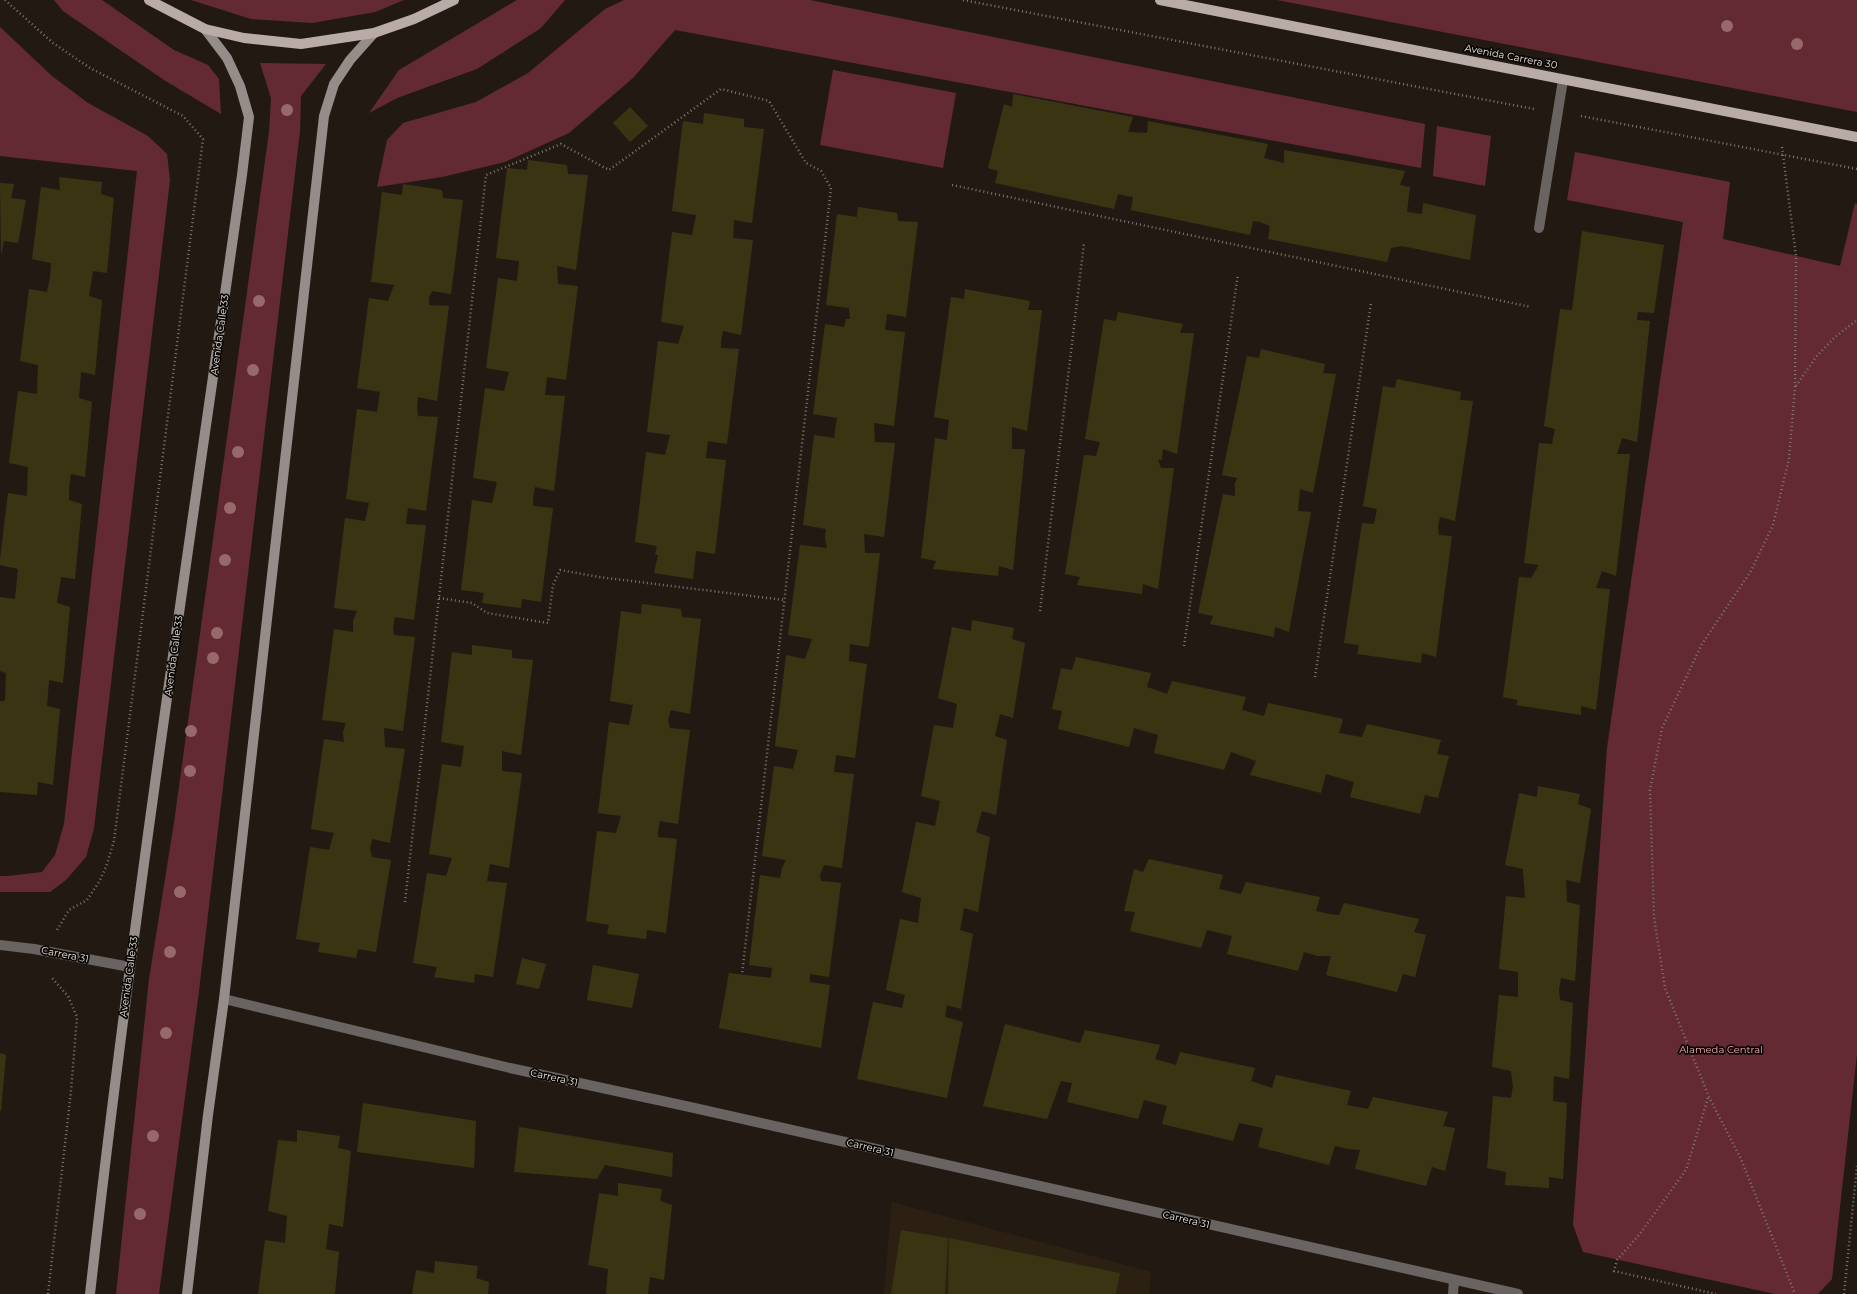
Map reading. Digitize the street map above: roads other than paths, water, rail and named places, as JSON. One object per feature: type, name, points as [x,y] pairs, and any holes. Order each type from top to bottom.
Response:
[{"type":"main road","points":[[149,0],[205,29],[244,38],[302,44],[374,33],[414,19],[454,0]]},
{"type":"main road","name":"Avenida Carrera 30","points":[[1160,0],[1857,137]]},
{"type":"main road","name":"Avenida Calle 33","points":[[90,1294],[112,1099],[249,117],[240,86],[227,58],[205,29]]},
{"type":"main road","points":[[187,1294],[208,1115],[224,999],[324,116],[334,84],[350,60],[374,33]]},
{"type":"street","points":[[1539,228],[1556,113],[1563,80]]},
{"type":"street","name":"Carrera 31","points":[[0,945],[34,949],[130,967]]},
{"type":"street","name":"Carrera 31","points":[[224,999],[510,1068],[690,1107],[1518,1294]]},
{"type":"street","points":[[1453,1294],[1454,1280]]},
{"type":"park label","name":"Alameda Central","points":[[1721,1050]]}]
